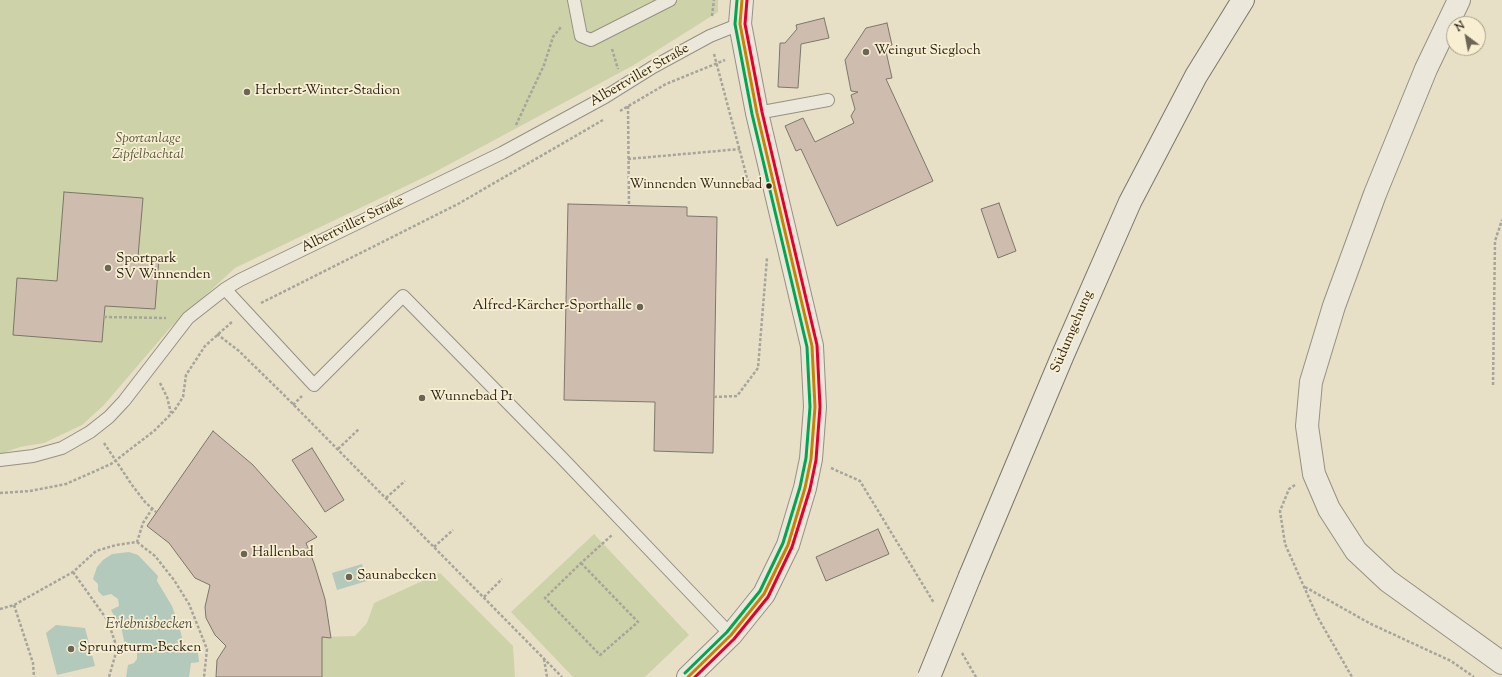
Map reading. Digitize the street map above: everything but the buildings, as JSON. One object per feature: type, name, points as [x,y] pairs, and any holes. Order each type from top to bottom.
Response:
[{"type":"street","points":[[688,677],[731,635],[764,594],[788,545],[805,488],[811,459],[815,407],[812,346],[757,113],[740,24],[742,0]]},
{"type":"street","name":"Südumgehung","points":[[929,677],[1062,358],[1130,202],[1196,76],[1243,0]]},
{"type":"street","points":[[1459,0],[1426,69],[1375,194],[1334,306],[1311,382],[1307,426],[1314,474],[1329,509],[1356,551],[1388,581],[1502,663]]},
{"type":"lane","points":[[575,3],[582,36],[591,40],[670,0]]},
{"type":"lane","name":"Albertviller Straße","points":[[0,460],[33,456],[62,448],[90,432],[119,406],[188,318],[225,289],[502,153],[606,97],[653,66],[710,36],[740,24]]},
{"type":"lane","points":[[757,113],[828,100]]},
{"type":"lane","points":[[225,289],[314,385],[403,296],[731,635]]},
{"type":"path","points":[[502,153],[544,65],[553,37],[575,3]]},
{"type":"path","points":[[606,32],[624,85],[628,106],[629,206]]},
{"type":"path","points":[[614,114],[666,84],[716,63],[751,194]]},
{"type":"path","points":[[0,493],[30,491],[66,484],[97,471],[116,460],[154,431],[171,414],[183,397],[186,375],[205,346],[217,334],[247,312],[458,204],[607,118]]},
{"type":"path","points":[[628,159],[740,149]]},
{"type":"path","points":[[1493,385],[1495,241],[1502,220]]},
{"type":"path","points":[[714,397],[737,396],[758,368],[768,250]]},
{"type":"path","points":[[104,318],[188,318]]},
{"type":"path","points":[[217,334],[239,351],[338,449],[562,677]]},
{"type":"path","points":[[148,368],[158,380],[167,397],[171,414]]},
{"type":"path","points":[[338,449],[359,429]]},
{"type":"path","points":[[811,459],[860,481],[938,610]]},
{"type":"path","points":[[116,460],[132,485],[156,512]]},
{"type":"path","points":[[1314,474],[1289,489],[1280,511],[1286,544],[1317,616],[1352,677]]},
{"type":"path","points":[[386,498],[405,482]]},
{"type":"path","points":[[137,542],[143,523],[152,509]]},
{"type":"path","points":[[581,564],[638,622],[600,655],[545,598],[581,564],[624,524]]},
{"type":"path","points":[[434,547],[453,530]]},
{"type":"path","points":[[0,609],[14,605],[73,572],[96,551],[116,545],[137,542],[154,556],[174,580],[189,604],[207,649],[204,677]]},
{"type":"path","points":[[73,572],[108,621],[115,642],[114,656],[108,677]]},
{"type":"path","points":[[483,597],[502,579]]},
{"type":"path","points":[[1305,587],[1371,624],[1451,661],[1474,677]]},
{"type":"path","points":[[14,605],[33,663],[34,677]]},
{"type":"path","points":[[959,647],[976,677]]},
{"type":"path","points":[[544,658],[547,677]]},
{"type":"green space","name":"Sportanlage Zipfelbachtal","points":[[0,0],[718,0],[718,12],[634,65],[433,173],[235,268],[170,328],[104,405],[82,425],[44,443],[20,447],[0,454]]},
{"type":"green space","points":[[594,534],[689,635],[645,677],[573,677],[511,612]]},
{"type":"green space","points":[[440,573],[513,646],[515,677],[322,677],[322,637],[355,636],[367,623],[374,603]]},
{"type":"water","name":"Erlebnisbecken","points":[[129,552],[138,555],[158,576],[157,581],[172,606],[184,645],[197,645],[199,662],[191,663],[189,677],[126,677],[128,665],[134,663],[137,659],[137,652],[134,649],[126,650],[122,631],[111,610],[119,606],[118,599],[111,594],[103,596],[98,591],[98,584],[93,579],[97,567],[103,560],[112,554]]},
{"type":"water","name":"Saunabecken","points":[[362,564],[367,581],[337,590],[332,573]]},
{"type":"water","name":"Sprungturm-Becken","points":[[56,625],[85,628],[95,666],[57,675],[46,633]]},
{"type":"transit line","points":[[685,673],[727,632],[760,591],[783,543],[800,487],[806,458],[810,407],[807,347],[752,114],[735,24],[737,0]]},
{"type":"transit line","points":[[688,677],[731,635],[764,594],[788,545],[805,488],[811,459],[815,407],[812,346],[757,113],[740,24],[742,0]]},
{"type":"transit line","points":[[695,677],[734,639],[768,597],[792,547],[810,489],[816,460],[820,407],[817,345],[762,112],[745,24],[747,0]]},
{"type":"place","name":"Weingut Siegloch","points":[[866,52]]},
{"type":"place","name":"Herbert-Winter-Stadion","points":[[247,92]]},
{"type":"place","name":"Winnenden Wunnebad","points":[[769,186]]},
{"type":"place","name":"Sportpark SV Winnenden","points":[[108,268]]},
{"type":"place","name":"Alfred-Kärcher-Sporthalle","points":[[640,307]]},
{"type":"place","name":"Wunnebad P1","points":[[422,398]]},
{"type":"place","name":"Hallenbad","points":[[244,554]]},
{"type":"place","name":"Saunabecken","points":[[349,577]]},
{"type":"place","name":"Sprungturm-Becken","points":[[71,649]]}]
